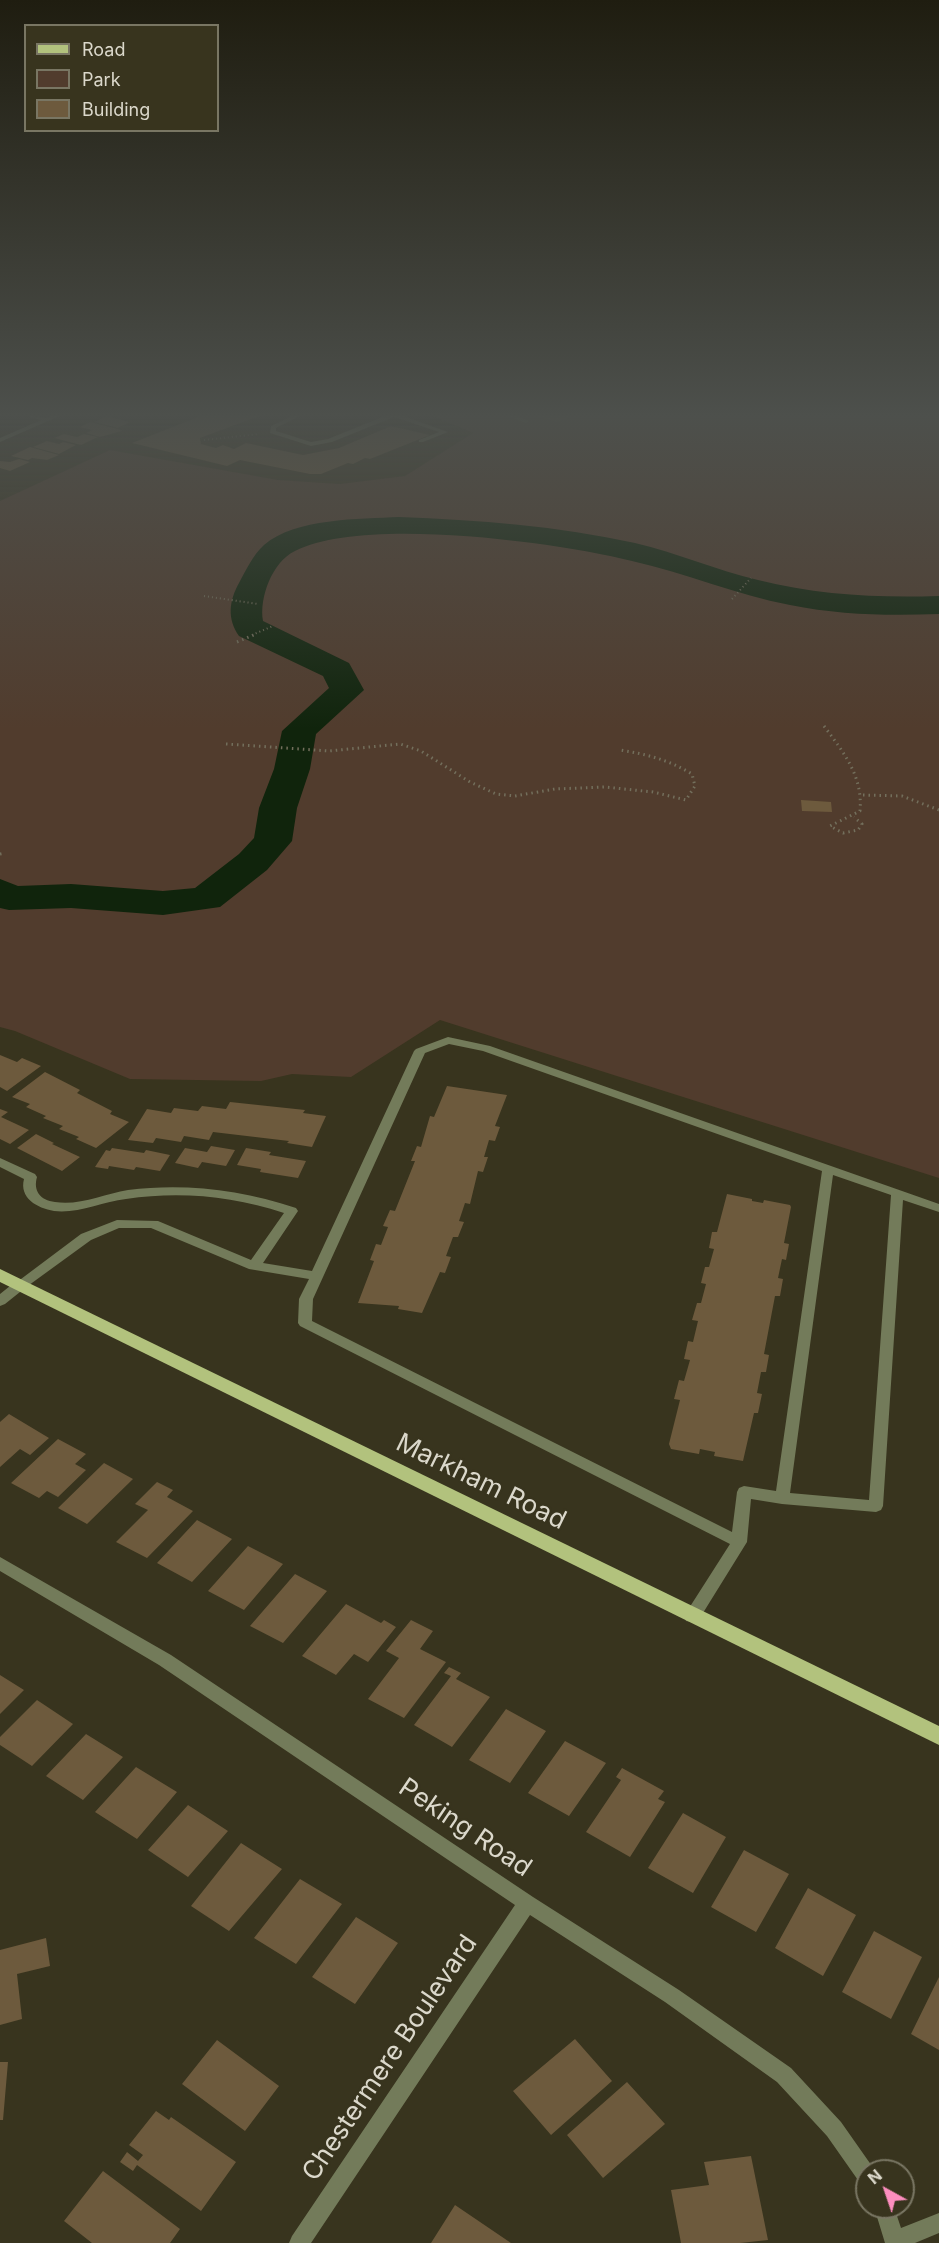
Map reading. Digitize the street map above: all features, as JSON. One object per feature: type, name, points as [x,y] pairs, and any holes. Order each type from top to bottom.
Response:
[{"type":"main road","name":"Markham Road","points":[[0,1275],[939,1736]]},
{"type":"street","points":[[739,1542],[305,1323],[306,1299],[420,1051],[448,1040],[486,1048],[939,1208]]},
{"type":"street","points":[[0,1162],[31,1177],[28,1189],[32,1197],[45,1205],[57,1207],[139,1193],[185,1191],[245,1197],[292,1210],[254,1266]]},
{"type":"street","points":[[782,1498],[828,1169]]},
{"type":"street","points":[[692,1616],[739,1542],[744,1492],[782,1498],[876,1506],[897,1193]]},
{"type":"street","points":[[0,1301],[86,1237],[117,1224],[153,1224],[254,1266],[317,1276]]},
{"type":"street","name":"Peking Road","points":[[0,1563],[165,1660],[527,1903],[672,1996],[784,2075],[834,2128],[855,2159]]},
{"type":"street","name":"Chestermere Boulevard","points":[[299,2243],[527,1903]]},
{"type":"street","points":[[888,2219],[895,2242],[939,2223]]},
{"type":"path","points":[[732,599],[751,578]]},
{"type":"path","points":[[204,596],[258,604]]},
{"type":"path","points":[[237,642],[273,626]]},
{"type":"path","points":[[824,726],[856,773],[863,795],[860,811],[854,817],[835,820],[830,826],[833,830],[843,833],[858,830],[862,824],[854,817]]},
{"type":"path","points":[[226,744],[256,744],[343,752],[387,745],[406,745],[420,750],[490,792],[509,796],[557,789],[617,786],[656,791],[686,800],[695,786],[692,774],[675,762],[657,755],[620,750]]},
{"type":"path","points":[[863,795],[889,792],[910,797],[939,810]]},
{"type":"green space","points":[[0,520],[939,520],[939,1178],[440,1020],[351,1077],[292,1074],[261,1081],[130,1079],[15,1031],[0,1027]]},
{"type":"building","points":[[801,800],[831,802],[832,812],[802,811]]},
{"type":"building","points":[[0,1055],[17,1062],[22,1058],[41,1066],[7,1091],[0,1087]]},
{"type":"building","points":[[45,1072],[80,1090],[77,1093],[112,1111],[110,1114],[129,1122],[96,1148],[76,1139],[79,1137],[59,1129],[63,1126],[43,1118],[46,1116],[26,1107],[30,1104],[12,1097]]},
{"type":"building","points":[[447,1086],[507,1095],[495,1126],[500,1127],[495,1141],[489,1140],[484,1157],[488,1157],[483,1172],[478,1171],[470,1204],[465,1203],[459,1221],[464,1222],[458,1237],[453,1237],[446,1256],[451,1257],[445,1273],[440,1272],[422,1313],[398,1309],[399,1306],[358,1303],[374,1261],[370,1260],[376,1244],[381,1245],[388,1227],[383,1226],[390,1210],[395,1211],[415,1161],[411,1161],[417,1146],[421,1147],[430,1116],[434,1117]]},
{"type":"building","points":[[230,1102],[305,1110],[303,1113],[326,1116],[312,1147],[287,1143],[289,1141],[213,1132],[209,1140],[184,1136],[181,1142],[156,1138],[153,1143],[128,1140],[147,1109],[171,1113],[174,1108],[198,1111],[202,1106],[226,1109]]},
{"type":"building","points":[[0,1109],[8,1112],[1,1117],[29,1130],[10,1144],[0,1139]]},
{"type":"building","points":[[36,1134],[80,1157],[62,1171],[17,1148]]},
{"type":"building","points":[[211,1146],[235,1150],[226,1166],[202,1162],[198,1168],[175,1163],[185,1148],[207,1152]]},
{"type":"building","points":[[112,1148],[144,1153],[146,1150],[170,1155],[160,1171],[136,1167],[134,1170],[109,1166],[108,1169],[95,1167],[106,1150],[110,1151]]},
{"type":"building","points":[[246,1148],[271,1152],[269,1155],[306,1161],[298,1178],[260,1172],[261,1169],[237,1165]]},
{"type":"building","points":[[727,1194],[752,1199],[752,1201],[763,1203],[764,1200],[791,1207],[784,1243],[789,1244],[786,1260],[782,1259],[778,1278],[783,1279],[780,1296],[775,1296],[764,1354],[769,1355],[766,1372],[761,1372],[757,1393],[762,1394],[758,1413],[754,1413],[743,1461],[714,1456],[715,1452],[700,1449],[699,1454],[671,1449],[669,1444],[680,1400],[674,1399],[679,1380],[684,1381],[690,1360],[684,1359],[688,1341],[693,1342],[698,1321],[692,1320],[697,1303],[701,1303],[706,1284],[701,1283],[705,1267],[709,1267],[714,1249],[709,1248],[712,1232],[717,1232]]},
{"type":"building","points":[[9,1414],[49,1438],[30,1455],[20,1449],[0,1467],[0,1422]]},
{"type":"building","points":[[58,1439],[86,1454],[75,1464],[86,1470],[58,1497],[47,1491],[39,1498],[11,1483]]},
{"type":"building","points":[[104,1463],[133,1479],[87,1524],[58,1508]]},
{"type":"building","points":[[157,1482],[173,1490],[167,1497],[193,1511],[147,1558],[116,1542],[148,1510],[135,1504]]},
{"type":"building","points":[[197,1520],[232,1539],[192,1582],[157,1563]]},
{"type":"building","points":[[248,1546],[283,1564],[244,1610],[208,1591]]},
{"type":"building","points":[[295,1574],[327,1591],[283,1643],[250,1626]]},
{"type":"building","points":[[346,1604],[381,1623],[384,1620],[396,1627],[368,1662],[354,1654],[336,1675],[302,1656]]},
{"type":"building","points":[[411,1620],[433,1631],[420,1649],[446,1662],[404,1718],[368,1699],[399,1658],[386,1651]]},
{"type":"building","points":[[449,1667],[461,1673],[456,1679],[490,1697],[452,1747],[414,1725],[451,1676],[444,1673]]},
{"type":"building","points":[[0,1675],[24,1690],[0,1714]]},
{"type":"building","points":[[37,1700],[73,1724],[32,1766],[0,1745],[0,1737]]},
{"type":"building","points":[[506,1709],[546,1731],[510,1783],[469,1760]]},
{"type":"building","points":[[86,1734],[123,1757],[83,1800],[46,1776]]},
{"type":"building","points":[[565,1741],[606,1763],[569,1816],[528,1793]]},
{"type":"building","points":[[136,1767],[177,1792],[137,1839],[95,1812]]},
{"type":"building","points":[[622,1768],[664,1791],[658,1799],[665,1802],[630,1857],[586,1832],[621,1780],[616,1777]]},
{"type":"building","points":[[188,1805],[228,1831],[188,1877],[148,1850]]},
{"type":"building","points":[[683,1813],[726,1837],[693,1893],[648,1868]]},
{"type":"building","points":[[241,1843],[282,1869],[229,1931],[191,1906]]},
{"type":"building","points":[[744,1850],[789,1874],[756,1932],[711,1907]]},
{"type":"building","points":[[300,1879],[342,1904],[296,1964],[254,1938]]},
{"type":"building","points":[[808,1888],[856,1915],[823,1976],[775,1948]]},
{"type":"building","points":[[356,1917],[398,1943],[355,2004],[312,1977]]},
{"type":"building","points":[[874,1931],[922,1957],[891,2019],[842,1992]]},
{"type":"building","points":[[46,1938],[50,1966],[17,1974],[22,2019],[0,2025],[0,1950]]},
{"type":"building","points":[[939,1977],[939,2050],[911,2034]]},
{"type":"building","points":[[575,2039],[612,2081],[551,2135],[513,2091]]},
{"type":"building","points":[[217,2040],[279,2086],[245,2131],[182,2084]]},
{"type":"building","points":[[0,2062],[8,2062],[3,2120],[0,2120]]},
{"type":"building","points":[[627,2082],[665,2124],[603,2178],[567,2135]]},
{"type":"building","points":[[156,2111],[169,2120],[171,2117],[236,2162],[201,2211],[137,2165],[133,2171],[120,2162],[127,2152],[138,2161],[143,2155],[129,2145]]},
{"type":"building","points":[[751,2156],[768,2240],[740,2243],[681,2243],[671,2190],[709,2185],[704,2162]]},
{"type":"building","points":[[103,2171],[180,2229],[170,2243],[92,2243],[64,2221]]},
{"type":"building","points":[[455,2205],[511,2243],[431,2243]]},
{"type":"waterway","points":[[0,891],[9,898],[71,896],[163,903],[206,899],[253,862],[273,841],[278,808],[292,769],[299,731],[347,690],[337,670],[250,629],[246,607],[252,588],[273,553],[285,544],[314,533],[353,527],[399,526],[499,531],[635,552],[747,587],[822,602],[865,606],[939,605]]}]
